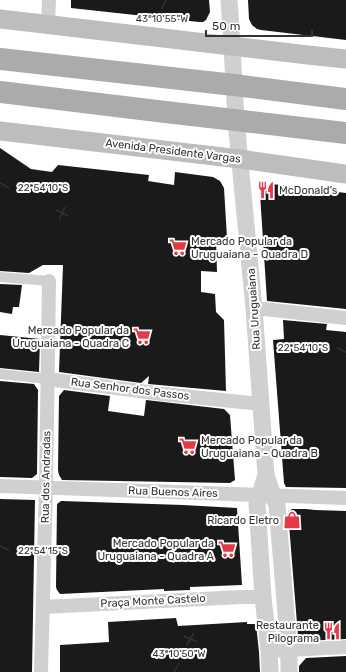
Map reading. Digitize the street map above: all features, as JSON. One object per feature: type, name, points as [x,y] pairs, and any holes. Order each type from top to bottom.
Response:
[{"type":"main road","points":[[0,19],[346,59]]},
{"type":"main road","points":[[0,59],[346,99]]},
{"type":"main road","points":[[0,92],[346,133]]},
{"type":"main road","name":"Avenida Presidente Vargas","points":[[0,131],[240,159],[346,174]]},
{"type":"street","points":[[48,24],[49,0]]},
{"type":"street","name":"Rua Uruguaiana","points":[[229,0],[236,121],[254,308],[266,475],[266,496],[257,504],[270,672]]},
{"type":"street","points":[[0,278],[49,281]]},
{"type":"street","name":"Rua dos Andradas","points":[[41,672],[46,488],[49,281]]},
{"type":"street","points":[[254,308],[346,318]]},
{"type":"street","name":"Rua Senhor dos Passos","points":[[0,374],[260,404]]},
{"type":"street","name":"Rua Buenos Aires","points":[[0,486],[346,498]]},
{"type":"street","points":[[266,496],[277,505],[289,650],[289,672]]},
{"type":"street","name":"Praça Monte Castelo","points":[[43,607],[263,596]]},
{"type":"street","points":[[269,651],[346,647]]},
{"type":"building","points":[[71,0],[209,0],[210,12],[206,20],[199,22],[71,8]]},
{"type":"building","points":[[248,0],[346,0],[346,40],[257,29],[252,25],[249,19]]},
{"type":"building","points":[[0,148],[31,169],[52,172],[58,165],[149,175],[148,181],[174,185],[175,172],[213,177],[220,181],[224,188],[227,238],[216,238],[217,272],[201,271],[201,292],[215,294],[216,312],[224,320],[226,391],[148,384],[149,376],[141,383],[59,372],[63,265],[43,265],[29,273],[0,271]]},
{"type":"building","points":[[272,184],[346,193],[346,309],[267,301],[260,194],[265,187]]},
{"type":"building","points":[[0,284],[22,285],[19,307],[13,307],[12,314],[0,312]]},
{"type":"building","points":[[283,320],[327,324],[326,330],[346,332],[346,488],[286,487],[284,483],[273,340],[284,339]]},
{"type":"building","points":[[0,335],[40,339],[39,372],[0,368]]},
{"type":"building","points":[[0,381],[34,384],[38,390],[37,474],[32,478],[0,477]]},
{"type":"building","points":[[64,390],[110,396],[108,411],[144,416],[146,400],[224,409],[230,415],[235,480],[230,483],[62,480],[58,470],[59,396]]},
{"type":"building","points":[[0,499],[35,500],[32,672],[0,672]]},
{"type":"building","points":[[61,501],[237,508],[242,585],[190,587],[190,590],[164,591],[164,589],[60,594],[56,587],[57,504]]},
{"type":"building","points":[[292,509],[346,511],[346,639],[304,641],[298,636],[288,512]]},
{"type":"building","points":[[176,618],[178,626],[247,622],[247,624],[256,624],[260,672],[60,672],[60,645],[109,642],[108,622]]},
{"type":"building","points":[[346,656],[346,672],[299,672],[299,666],[306,658]]},
{"type":"place","name":"McDonald's","points":[[266,190]]},
{"type":"place","name":"Mercado Popular da Uruguaiana - Quadra D","points":[[178,247]]},
{"type":"place","name":"Mercado Popular da Uruguaiana - Quadra C","points":[[142,336]]},
{"type":"place","name":"Mercado Popular da Uruguaiana - Quadra B","points":[[188,446]]},
{"type":"place","name":"Ricardo Eletro","points":[[292,520]]},
{"type":"place","name":"Mercado Popular da Uruguaiana - Quadra A","points":[[227,549]]},
{"type":"place","name":"Restaurante Pilograma","points":[[332,631]]}]
